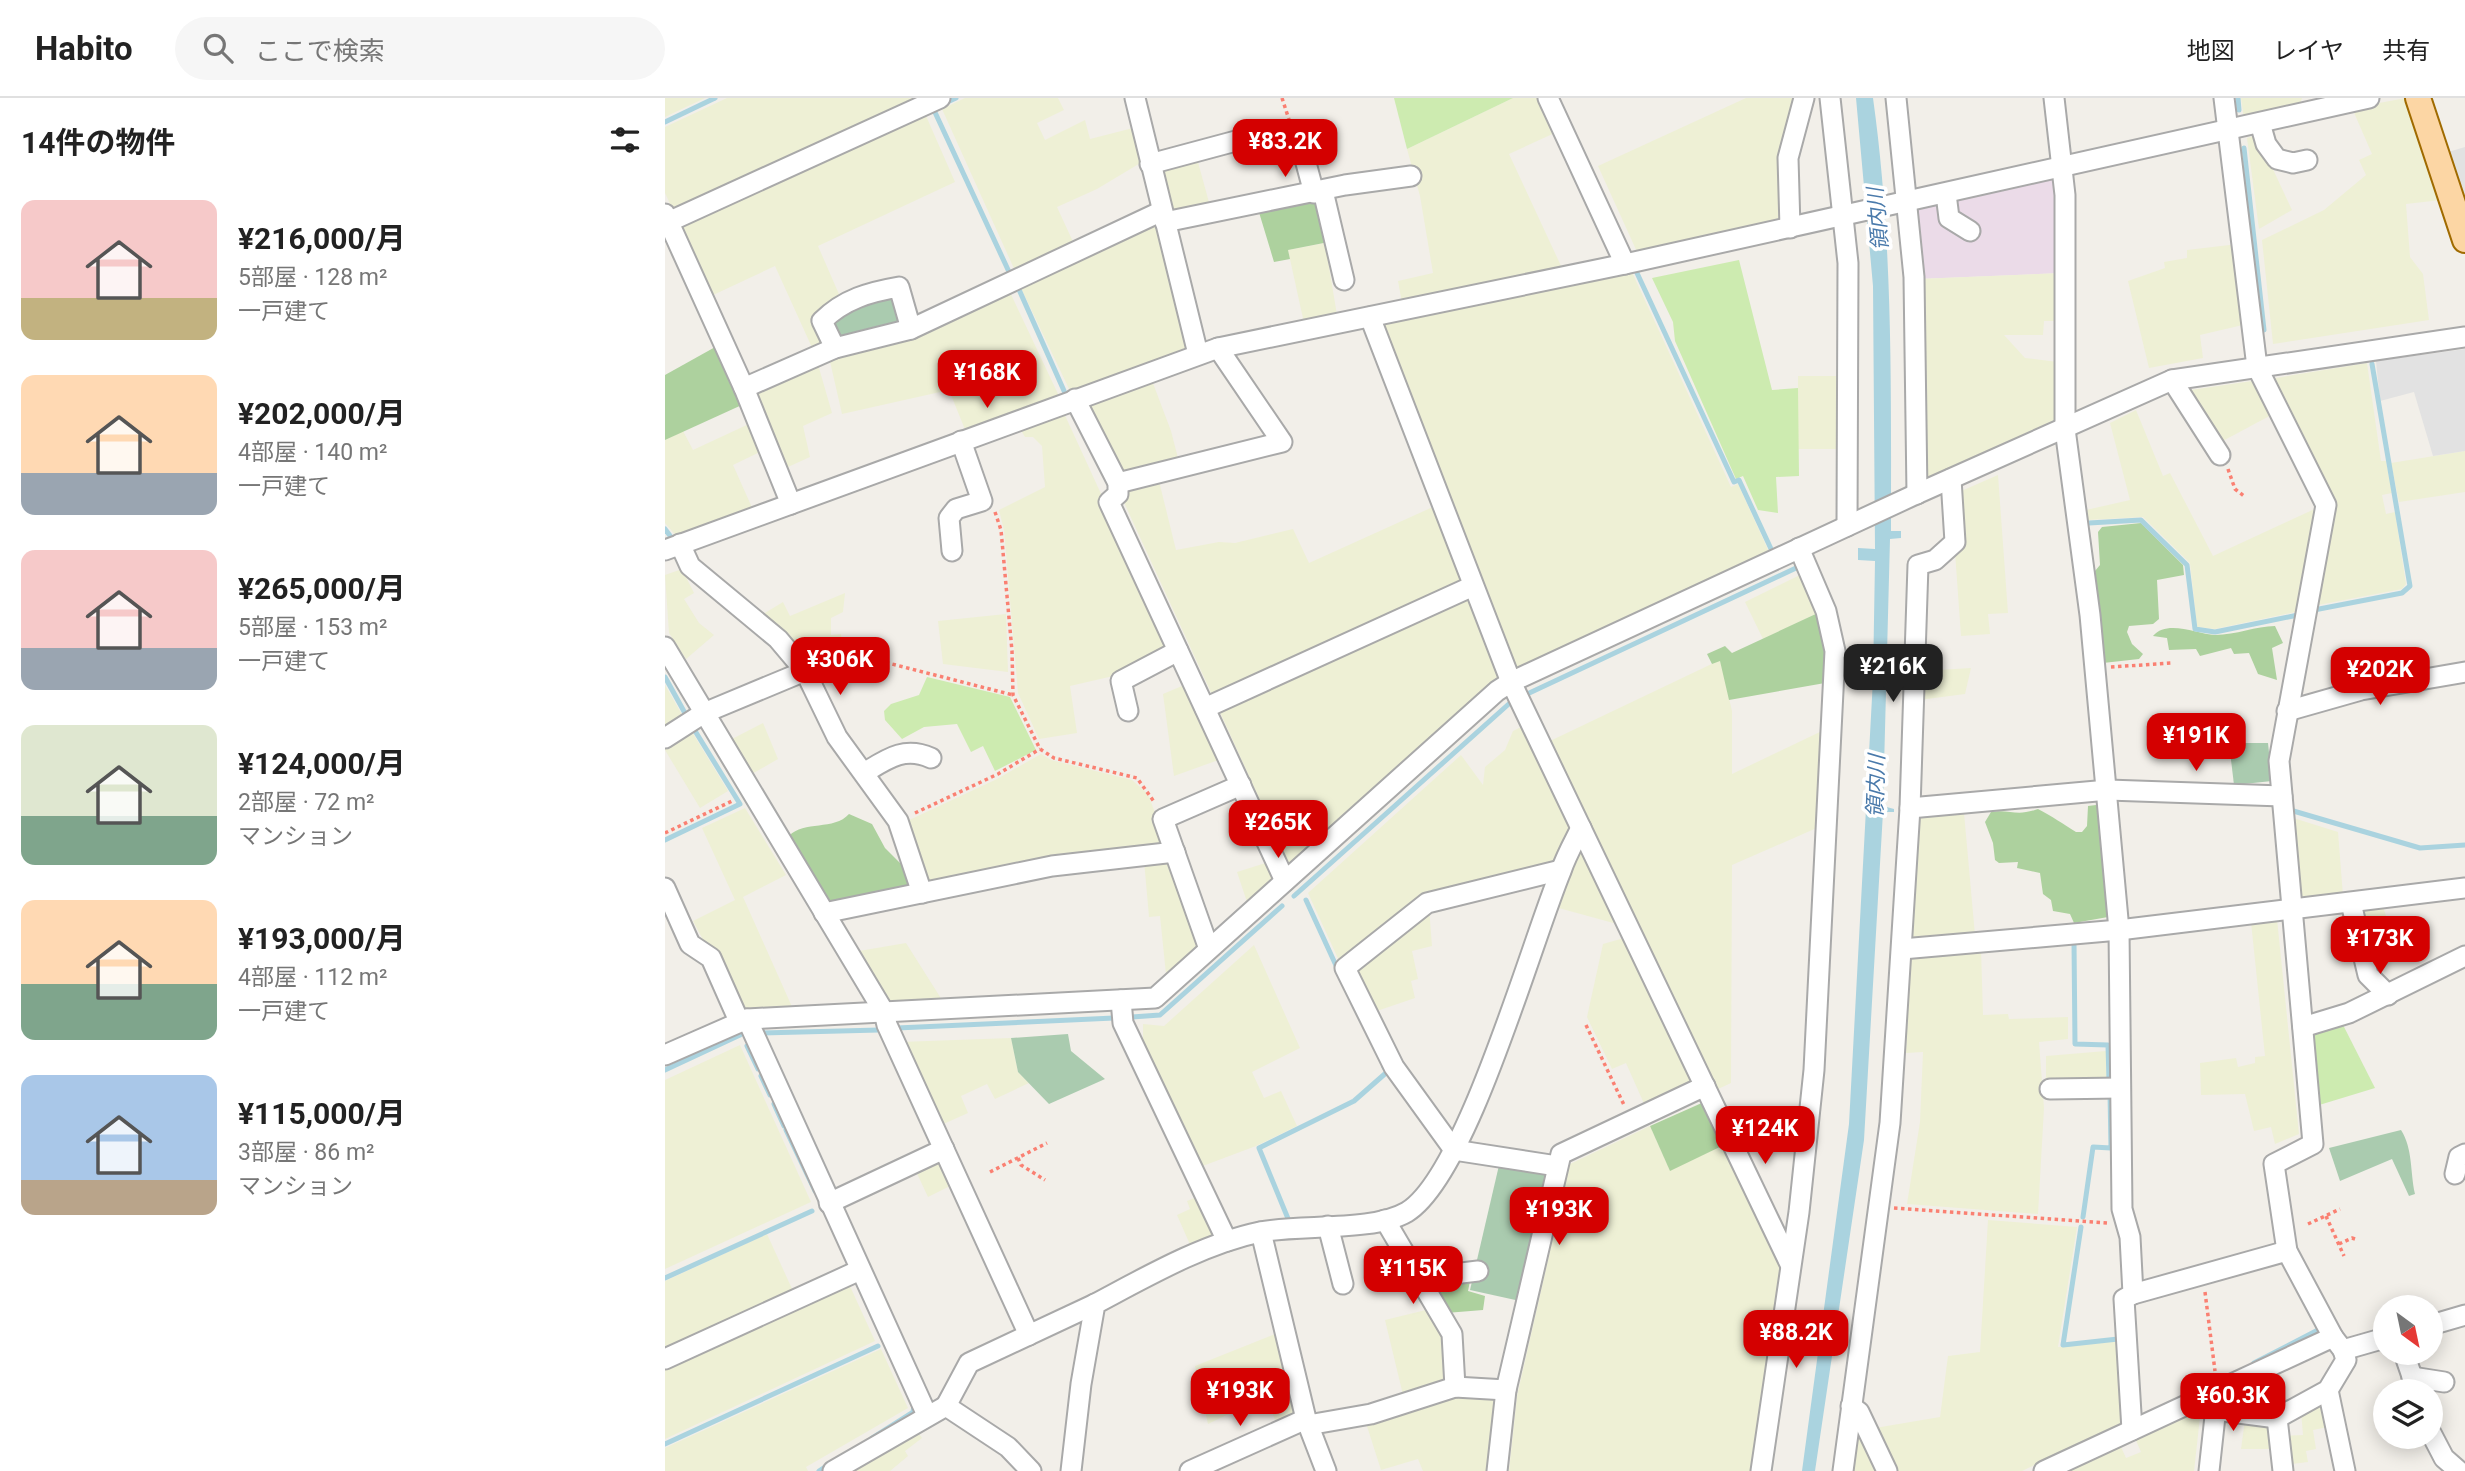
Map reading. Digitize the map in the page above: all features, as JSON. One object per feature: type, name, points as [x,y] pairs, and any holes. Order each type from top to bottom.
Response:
[{"type":"main road","points":[[2418,98],[2464,234]]},
{"type":"street","points":[[790,504],[744,388],[667,218],[940,98]]},
{"type":"street","points":[[1135,98],[1198,354]]},
{"type":"street","points":[[1548,98],[1625,264]]},
{"type":"street","points":[[1790,228],[1788,158],[1804,98]]},
{"type":"street","points":[[1830,98],[1851,214],[1849,525]]},
{"type":"street","points":[[1896,98],[1901,203],[1914,276],[1915,495]]},
{"type":"street","points":[[2054,98],[2065,195],[2065,429],[2096,669],[2108,790],[2119,930],[2122,1209],[2127,1224],[2133,1294]]},
{"type":"street","points":[[2217,1400],[2277,1418],[2328,1390],[2346,1360],[2287,1251],[2274,1164],[2313,1144],[2279,761],[2326,505],[2257,367],[2224,98]]},
{"type":"street","points":[[922,893],[898,821],[837,737],[805,671],[778,639],[690,566],[673,547],[1218,348],[1625,264],[2369,98]]},
{"type":"street","points":[[2260,123],[2266,144],[2277,159],[2293,163],[2307,159]]},
{"type":"street","points":[[1150,163],[1247,138]]},
{"type":"street","points":[[1302,148],[1344,280]]},
{"type":"street","points":[[744,388],[835,348],[911,329],[1163,216],[1411,176]]},
{"type":"street","points":[[1946,194],[1949,218],[1971,230]]},
{"type":"street","points":[[835,348],[822,321],[834,309],[867,293],[899,287],[911,329]]},
{"type":"street","points":[[1370,317],[1511,682],[1790,1264]]},
{"type":"street","points":[[665,1055],[743,1020],[1155,998],[1497,691],[1511,682],[1798,548],[2172,380],[2465,337]]},
{"type":"street","points":[[1118,482],[1282,442],[1218,348]]},
{"type":"street","points":[[2172,380],[2224,462]]},
{"type":"street","points":[[1075,399],[1118,482],[1118,494],[1109,502],[1286,881]]},
{"type":"street","points":[[952,551],[949,518],[956,509],[982,501],[961,441]]},
{"type":"street","points":[[1843,1471],[1889,1123],[1910,808],[1918,565],[1935,560],[1955,542],[1951,479]]},
{"type":"street","points":[[1761,1471],[1799,1212],[1814,1070],[1835,650],[1826,611],[1798,548]]},
{"type":"street","points":[[1205,708],[1473,586]]},
{"type":"street","points":[[665,647],[884,1012],[1029,1335]]},
{"type":"street","points":[[1128,711],[1121,681],[1178,651]]},
{"type":"street","points":[[665,738],[704,713],[805,671]]},
{"type":"street","points":[[2287,710],[2361,690],[2465,672]]},
{"type":"street","points":[[864,773],[898,753],[918,753],[931,758]]},
{"type":"street","points":[[1209,949],[1163,819],[1241,785]]},
{"type":"street","points":[[1910,808],[2108,790],[2282,796]]},
{"type":"street","points":[[832,1471],[946,1406],[969,1363],[1227,1241],[1261,1232],[1385,1220],[1408,1211],[1424,1195],[1454,1150],[1492,1062],[1561,870],[1581,828]]},
{"type":"street","points":[[824,913],[1052,866],[1175,852]]},
{"type":"street","points":[[1557,1166],[1454,1150],[1394,1067],[1345,968],[1427,904],[1561,870]]},
{"type":"street","points":[[665,888],[690,944],[711,958],[743,1020],[927,1415]]},
{"type":"street","points":[[1902,949],[2119,930],[2465,888]]},
{"type":"street","points":[[2351,903],[2368,975],[2388,995]]},
{"type":"street","points":[[2303,1027],[2349,1013],[2465,956]]},
{"type":"street","points":[[1121,1000],[1123,1023],[1227,1241]]},
{"type":"street","points":[[1497,1471],[1506,1390],[1561,1154],[1705,1086]]},
{"type":"street","points":[[2050,1089],[2120,1088]]},
{"type":"street","points":[[829,1203],[944,1149]]},
{"type":"street","points":[[2455,1174],[2459,1157],[2465,1154]]},
{"type":"street","points":[[1385,1220],[1452,1334],[1455,1387]]},
{"type":"street","points":[[1328,1226],[1343,1284]]},
{"type":"street","points":[[1261,1232],[1307,1422],[1326,1471]]},
{"type":"street","points":[[2132,1430],[2124,1299],[2133,1294],[2287,1251]]},
{"type":"street","points":[[665,1359],[860,1270]]},
{"type":"street","points":[[1420,1278],[1478,1271]]},
{"type":"street","points":[[1071,1471],[1081,1384],[1095,1304]]},
{"type":"street","points":[[2443,1321],[2465,1315]]},
{"type":"street","points":[[2045,1471],[2132,1430],[2217,1400],[2338,1343],[2373,1339]]},
{"type":"street","points":[[1190,1471],[1307,1422],[1371,1414],[1455,1387],[1506,1390]]},
{"type":"street","points":[[2328,1390],[2345,1471]]},
{"type":"street","points":[[2209,1471],[2217,1400]]},
{"type":"street","points":[[946,1406],[1009,1447],[1031,1471]]},
{"type":"street","points":[[1851,1406],[1859,1412],[1887,1471]]},
{"type":"street","points":[[2277,1418],[2283,1471]]},
{"type":"street","points":[[2439,1449],[2444,1458],[2459,1471]]},
{"type":"path","points":[[1282,98],[1302,148]]},
{"type":"path","points":[[2224,462],[2232,483],[2244,496]]},
{"type":"path","points":[[982,501],[993,505],[1000,530],[1013,650],[1013,695],[1040,749],[1054,758],[1137,778],[1151,794],[1163,819]]},
{"type":"path","points":[[805,671],[884,662],[1013,695]]},
{"type":"path","points":[[2096,669],[2172,663]]},
{"type":"path","points":[[898,821],[997,774],[1040,749]]},
{"type":"path","points":[[665,833],[732,801]]},
{"type":"path","points":[[1586,1025],[1631,1121]]},
{"type":"path","points":[[990,1172],[1047,1143]]},
{"type":"path","points":[[1018,1158],[1021,1165],[1045,1180]]},
{"type":"path","points":[[1878,1207],[2127,1224]]},
{"type":"path","points":[[2308,1224],[2340,1209]]},
{"type":"path","points":[[2326,1216],[2344,1256]]},
{"type":"path","points":[[2339,1244],[2351,1238],[2358,1240]]},
{"type":"path","points":[[2203,1274],[2217,1400]]},
{"type":"shaded area","points":[[2465,147],[2465,211],[2445,153]]},
{"type":"shaded area","points":[[2054,175],[2062,273],[1918,279],[1913,211],[1919,206]]},
{"type":"shaded area","points":[[2465,349],[2465,451],[2433,456],[2414,392],[2380,401],[2376,361]]},
{"type":"green space","points":[[665,98],[705,98],[665,117]]},
{"type":"green space","points":[[727,98],[919,98],[673,210],[665,193],[665,127]]},
{"type":"green space","points":[[965,98],[1058,98],[1064,110],[1037,123],[1045,140],[1085,120],[1090,139],[1133,128],[1142,162],[1097,189],[1057,207],[1075,246],[1016,273],[942,109]]},
{"type":"green space","points":[[1394,98],[1513,98],[1407,149]]},
{"type":"green space","points":[[1513,98],[1543,98],[1559,131],[1509,154],[1562,268],[1402,303],[1398,281],[1433,273],[1420,196],[1407,149]]},
{"type":"green space","points":[[1746,98],[1795,98],[1778,223],[1638,254],[1598,166]]},
{"type":"green space","points":[[2241,98],[2302,98],[2299,107],[2244,120]]},
{"type":"green space","points":[[2406,98],[2441,200],[2406,204],[2410,257],[2423,274],[2429,320],[2273,344],[2262,240],[2324,210],[2366,175],[2359,160],[2372,154],[2352,108]]},
{"type":"green space","points":[[923,109],[955,182],[818,246],[842,301],[830,346],[814,352],[775,266],[711,296],[679,226]]},
{"type":"green space","points":[[2257,135],[2292,210],[2259,229],[2247,138]]},
{"type":"green space","points":[[1196,155],[1210,206],[1170,214],[1160,172],[1165,165]]},
{"type":"green space","points":[[1322,199],[1334,241],[1288,250],[1290,259],[1274,262],[1258,209]]},
{"type":"green space","points":[[1158,224],[1188,345],[1185,349],[1071,393],[1021,288]]},
{"type":"green space","points":[[1325,243],[1337,315],[1304,323],[1288,250]]},
{"type":"green space","points":[[2238,244],[2247,324],[2200,335],[2203,358],[2149,368],[2128,281],[2165,268],[2164,262],[2187,258],[2187,250]]},
{"type":"green space","points":[[1739,260],[1772,390],[1798,388],[1799,476],[1776,477],[1778,513],[1758,510],[1743,476],[1736,479],[1675,341],[1673,322],[1652,278]]},
{"type":"green space","points":[[1631,270],[1731,487],[1738,484],[1770,554],[1518,670],[1510,668],[1383,325],[1387,319]]},
{"type":"green space","points":[[2062,273],[2060,321],[2044,321],[2043,335],[2004,335],[2025,358],[2058,362],[2057,419],[1925,479],[1918,279]]},
{"type":"green space","points":[[1008,288],[1059,396],[966,432],[949,390],[842,414],[829,357]]},
{"type":"green space","points":[[898,290],[907,325],[836,343],[825,322]]},
{"type":"green space","points":[[717,346],[744,404],[665,440],[665,375]]},
{"type":"green space","points":[[817,361],[832,413],[803,426],[810,457],[788,467],[756,392]]},
{"type":"green space","points":[[2367,363],[2381,461],[2386,461],[2392,493],[2382,495],[2386,514],[2395,512],[2406,584],[2402,589],[2313,606],[2332,505],[2270,379]]},
{"type":"green space","points":[[1798,376],[1838,376],[1838,449],[1798,449]]},
{"type":"green space","points":[[1151,378],[1171,431],[1179,462],[1123,475],[1086,404]]},
{"type":"green space","points":[[2259,380],[2275,413],[2219,443],[2184,391]]},
{"type":"green space","points":[[2136,410],[2163,476],[2170,473],[2213,556],[2321,506],[2300,611],[2215,629],[2197,627],[2190,563],[2143,517],[2087,520],[2086,510],[2130,500],[2110,423]]},
{"type":"green space","points":[[1063,411],[1170,644],[1122,674],[1070,686],[1077,733],[1039,739],[1018,693],[1004,530],[999,510],[1045,487],[1042,446],[1033,437],[1025,437],[1019,427]]},
{"type":"green space","points":[[751,423],[762,451],[733,465],[754,512],[678,538],[665,523],[665,440],[683,431],[693,450]]},
{"type":"green space","points":[[2465,451],[2465,492],[2399,502],[2391,463]]},
{"type":"green space","points":[[1998,475],[2008,613],[1988,614],[1990,634],[1961,636],[1955,552],[1961,549],[1959,492]]},
{"type":"green space","points":[[1158,477],[1176,550],[1219,542],[1235,543],[1293,529],[1309,563],[1435,506],[1465,582],[1214,699],[1122,498],[1125,489]]},
{"type":"green space","points":[[2141,523],[2183,565],[2184,575],[2157,580],[2159,619],[2153,624],[2129,626],[2127,632],[2132,644],[2143,654],[2139,659],[2103,663],[2095,571],[2100,565],[2098,532],[2102,527]]},
{"type":"green space","points":[[682,569],[694,593],[684,599],[699,623],[714,635],[686,659],[669,633],[665,575]]},
{"type":"green space","points":[[1802,574],[1820,612],[1763,639],[1745,602]]},
{"type":"green space","points":[[845,593],[843,612],[831,618],[831,635],[841,634],[844,659],[805,664],[760,616],[783,602],[790,616]]},
{"type":"green space","points":[[1469,595],[1499,673],[1498,679],[1289,864],[1218,708]]},
{"type":"green space","points":[[1820,612],[1828,649],[1825,683],[1729,700],[1720,661],[1712,664],[1707,654],[1725,646],[1732,653]]},
{"type":"green space","points":[[1006,614],[1008,672],[943,664],[938,621]]},
{"type":"green space","points":[[2275,626],[2283,643],[2272,648],[2277,680],[2258,674],[2249,653],[2234,654],[2231,648],[2200,656],[2196,649],[2169,650],[2167,638],[2153,636],[2159,631],[2174,628],[2215,635]]},
{"type":"green space","points":[[1720,660],[1732,711],[1732,774],[1824,730],[1819,827],[1732,865],[1731,1083],[1716,1090],[1550,741]]},
{"type":"green space","points":[[1971,668],[1965,694],[1919,700],[1922,671]]},
{"type":"green space","points":[[927,677],[1010,697],[1036,750],[995,771],[983,746],[971,752],[957,724],[924,727],[902,739],[885,720],[884,711],[891,704],[919,695]]},
{"type":"green space","points":[[1189,683],[1224,758],[1174,776],[1163,694]]},
{"type":"green space","points":[[665,685],[684,718],[665,730]]},
{"type":"green space","points":[[763,723],[778,759],[752,774],[732,739]]},
{"type":"green space","points":[[1523,726],[1570,825],[1556,867],[1433,898],[1341,965],[1308,893],[1461,755],[1483,785],[1485,767],[1505,750],[1513,731]]},
{"type":"green space","points":[[689,727],[728,791],[700,808],[665,750],[665,742]]},
{"type":"green space","points":[[2229,743],[2268,743],[2272,781],[2234,785]]},
{"type":"green space","points":[[1041,754],[1051,760],[1132,780],[1148,794],[1167,845],[929,885],[905,822],[997,779]]},
{"type":"green space","points":[[2096,805],[2099,808],[2108,917],[2074,923],[2070,914],[2053,911],[2051,900],[2043,894],[2040,873],[2017,868],[2018,862],[1999,863],[1995,860],[1993,843],[1985,822],[1991,812],[2019,813],[2038,809],[2076,832],[2082,832],[2087,826],[2088,806]]},
{"type":"green space","points":[[745,808],[786,875],[743,897],[793,1009],[741,1011],[693,921],[735,900],[702,828]]},
{"type":"green space","points":[[1964,813],[1975,935],[1912,940],[1919,817]]},
{"type":"green space","points":[[849,814],[872,824],[885,848],[906,869],[913,889],[831,905],[789,836],[803,828],[835,822]]},
{"type":"green space","points":[[2290,817],[2338,832],[2343,896],[2300,901]]},
{"type":"green space","points":[[1576,849],[1582,849],[1617,924],[1555,907]]},
{"type":"green space","points":[[1166,857],[1201,944],[1166,974],[1160,916],[1149,917],[1144,860]]},
{"type":"green space","points":[[1272,861],[1276,877],[1247,902],[1237,872]]},
{"type":"green space","points":[[1429,907],[1432,946],[1412,951],[1418,979],[1411,981],[1415,998],[1371,1013],[1350,971]]},
{"type":"green space","points":[[2383,907],[2401,960],[2379,965],[2380,975],[2373,975],[2360,909]]},
{"type":"green space","points":[[2277,919],[2299,1134],[2275,1144],[2271,1127],[2254,1131],[2245,1094],[2201,1095],[2200,1063],[2236,1058],[2238,1067],[2255,1063],[2255,1057],[2265,1056],[2251,922]]},
{"type":"green space","points":[[1624,938],[1694,1083],[1646,1108],[1626,1063],[1612,1069],[1587,1017],[1603,944]]},
{"type":"green space","points":[[906,943],[942,1000],[893,1003],[888,1000],[859,951]]},
{"type":"green space","points":[[1254,945],[1300,1048],[1252,1072],[1264,1098],[1281,1091],[1297,1126],[1256,1146],[1200,1167],[1143,1048],[1143,1024],[1164,1026]]},
{"type":"green space","points":[[1981,949],[1983,1015],[2008,1014],[2009,1019],[2068,1017],[2068,1039],[2039,1042],[2044,1108],[2038,1214],[1907,1204],[1920,1122],[1923,1052],[1906,1053],[1911,955]]},
{"type":"green space","points":[[2340,1019],[2375,1088],[2316,1106],[2308,1033]]},
{"type":"green space","points":[[1068,1034],[1071,1051],[1105,1079],[1049,1104],[1018,1072],[1011,1038]]},
{"type":"green space","points":[[1011,1038],[1018,1072],[1029,1083],[995,1099],[987,1084],[961,1096],[968,1113],[939,1126],[900,1042]]},
{"type":"green space","points":[[740,1045],[811,1202],[665,1269],[665,1080]]},
{"type":"green space","points":[[2106,1051],[2107,1081],[2054,1083],[2054,1079],[2046,1079],[2046,1056]]},
{"type":"green space","points":[[1704,1102],[1724,1145],[1670,1171],[1650,1126]]},
{"type":"green space","points":[[1650,1126],[1670,1170],[1724,1145],[1783,1267],[1754,1471],[1509,1471],[1517,1396],[1570,1164]]},
{"type":"green space","points":[[2401,1130],[2409,1153],[2415,1194],[2409,1196],[2392,1159],[2340,1181],[2329,1148]]},
{"type":"green space","points":[[940,1155],[954,1184],[928,1197],[914,1167]]},
{"type":"green space","points":[[1500,1161],[1550,1173],[1520,1301],[1470,1290]]},
{"type":"green space","points":[[1199,1196],[1219,1236],[1192,1249],[1177,1215],[1190,1209],[1187,1201]]},
{"type":"green space","points":[[1988,1220],[2077,1227],[2058,1347],[2119,1341],[2123,1423],[2022,1471],[1896,1471],[1875,1428],[1940,1417],[1948,1356],[1980,1352]]},
{"type":"green space","points":[[767,1234],[793,1291],[665,1351],[665,1281]]},
{"type":"green space","points":[[1471,1276],[1468,1291],[1485,1296],[1483,1310],[1446,1313],[1432,1290],[1443,1287],[1445,1279]]},
{"type":"green space","points":[[849,1284],[875,1341],[665,1439],[665,1368]]},
{"type":"green space","points":[[1434,1308],[1446,1328],[1451,1384],[1404,1399],[1385,1320]]},
{"type":"green space","points":[[1280,1332],[1300,1414],[1278,1427],[1268,1403],[1245,1412],[1243,1407],[1208,1424],[1195,1366]]},
{"type":"green space","points":[[881,1349],[908,1408],[806,1467],[808,1471],[665,1471],[665,1448]]},
{"type":"green space","points":[[1458,1391],[1498,1396],[1490,1471],[1423,1471],[1418,1459],[1381,1470],[1365,1420]]},
{"type":"green space","points":[[2325,1396],[2333,1426],[2313,1430],[2316,1449],[2306,1451],[2308,1462],[2285,1465],[2282,1436],[2303,1435],[2301,1411]]},
{"type":"green space","points":[[2201,1408],[2194,1471],[2066,1471],[2120,1445],[2126,1458],[2141,1452],[2135,1438]]},
{"type":"green space","points":[[2245,1420],[2273,1422],[2275,1449],[2241,1449]]},
{"type":"green space","points":[[1859,1428],[1879,1471],[1853,1471]]},
{"type":"green space","points":[[916,1430],[922,1438],[905,1451],[908,1456],[890,1471],[842,1471]]},
{"type":"water","name":"領内川","points":[[1856,98],[1873,98],[1880,152],[1887,260],[1891,368],[1891,531],[1901,531],[1901,538],[1890,539],[1883,806],[1894,809],[1894,812],[1883,812],[1864,1140],[1815,1471],[1802,1471],[1849,1124],[1873,679],[1875,561],[1858,560],[1858,548],[1875,549],[1873,286]]},
{"type":"waterway","points":[[665,122],[715,98]]},
{"type":"waterway","points":[[943,104],[956,98]]},
{"type":"waterway","points":[[2238,98],[2239,110]]},
{"type":"waterway","points":[[933,108],[1010,274]]},
{"type":"waterway","points":[[2244,148],[2264,330]]},
{"type":"waterway","points":[[1637,273],[1734,482],[1739,480],[1772,551]]},
{"type":"waterway","points":[[1017,285],[1065,393]]},
{"type":"waterway","points":[[2314,610],[2402,593],[2410,586],[2372,364]]},
{"type":"waterway","points":[[2089,523],[2141,520],[2187,565],[2195,629],[2215,632],[2298,615]]},
{"type":"waterway","points":[[665,529],[671,537]]},
{"type":"waterway","points":[[1525,695],[1796,568]]},
{"type":"waterway","points":[[665,677],[686,715]]},
{"type":"waterway","points":[[1294,896],[1511,702]]},
{"type":"waterway","points":[[665,840],[740,804],[692,726]]},
{"type":"waterway","points":[[2290,810],[2420,848],[2465,845]]},
{"type":"waterway","points":[[1306,900],[1339,972]]},
{"type":"waterway","points":[[1132,1017],[1160,1015],[1282,906]]},
{"type":"waterway","points":[[2074,942],[2075,1044],[2108,1045],[2109,1081]]},
{"type":"waterway","points":[[897,1028],[1114,1018]]},
{"type":"waterway","points":[[759,1033],[879,1030]]},
{"type":"waterway","points":[[665,1070],[740,1035]]},
{"type":"waterway","points":[[747,1046],[758,1069]]},
{"type":"waterway","points":[[1289,1221],[1259,1148],[1354,1101],[1387,1072],[1384,1067]]},
{"type":"waterway","points":[[761,1076],[770,1095]]},
{"type":"waterway","points":[[2083,1217],[2093,1147],[2111,1148],[2110,1093]]},
{"type":"waterway","points":[[774,1104],[784,1126]]},
{"type":"waterway","points":[[786,1130],[815,1191]]},
{"type":"waterway","points":[[665,1278],[812,1211]]},
{"type":"waterway","points":[[2081,1227],[2063,1345],[2118,1339]]},
{"type":"waterway","points":[[2254,1363],[2318,1330]]},
{"type":"waterway","points":[[665,1444],[878,1346]]},
{"type":"waterway","points":[[872,1438],[913,1412],[914,1405]]},
{"type":"waterway","points":[[819,1471],[831,1463]]}]
